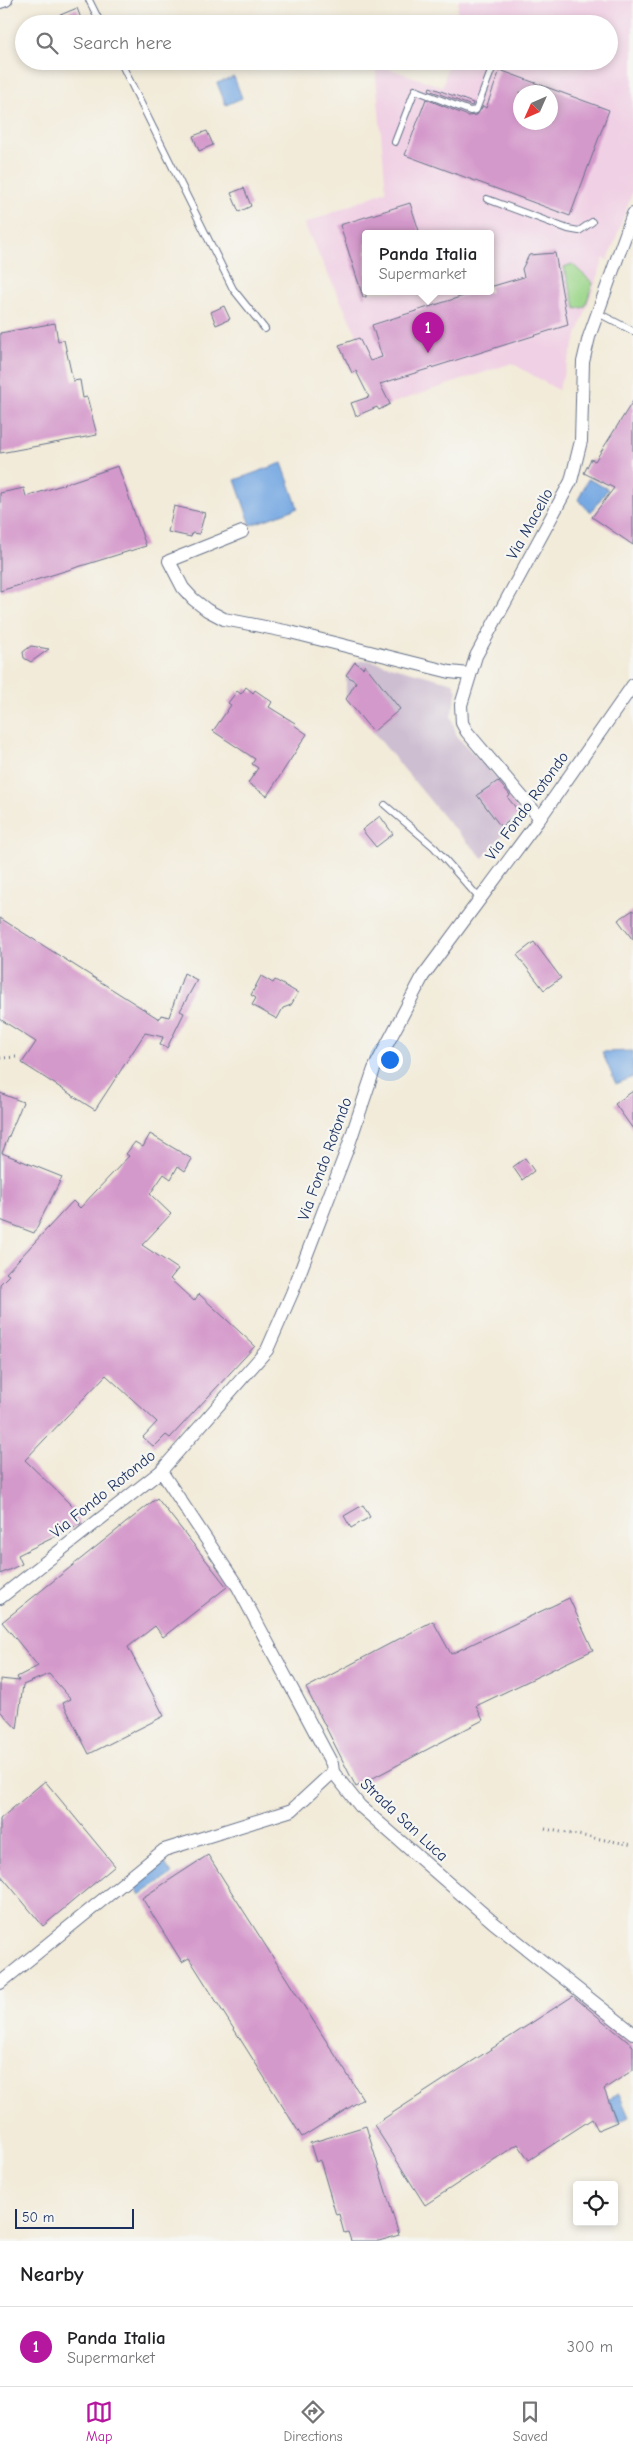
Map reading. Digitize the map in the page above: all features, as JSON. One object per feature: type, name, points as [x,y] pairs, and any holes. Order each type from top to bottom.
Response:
[{"type":"street","points":[[0,2],[6,0]]},
{"type":"street","name":"Via Macello","points":[[540,818],[464,728],[461,705],[476,656],[571,481],[581,441],[583,362],[633,214]]},
{"type":"street","points":[[242,532],[169,561],[183,588],[206,610],[224,619],[290,632],[450,672],[469,674]]},
{"type":"street","name":"Via Fondo Rotondo","points":[[0,1598],[162,1471],[267,1350],[292,1293],[348,1147],[374,1069],[423,976],[540,818],[633,685]]},
{"type":"street","name":"Strada San Luca","points":[[162,1471],[238,1587],[332,1764],[333,1772],[360,1806],[486,1916],[633,2033]]},
{"type":"street","points":[[0,1983],[164,1850],[292,1810],[333,1772]]},
{"type":"lane","points":[[90,0],[97,15]]},
{"type":"lane","points":[[124,70],[233,289],[265,330]]},
{"type":"lane","points":[[395,142],[415,90],[470,110],[476,110],[492,70]]},
{"type":"lane","points":[[487,200],[568,229],[580,231],[586,229],[592,222]]},
{"type":"lane","points":[[598,313],[633,331]]},
{"type":"lane","points":[[385,805],[434,847],[480,899]]},
{"type":"path","points":[[0,1058],[16,1057]]},
{"type":"path","points":[[545,1829],[633,1845]]},
{"type":"shaded area","points":[[459,0],[633,0],[633,191],[608,260],[604,258],[558,390],[512,363],[390,404],[304,224],[386,191],[376,70],[393,70],[443,87],[446,70],[618,70],[618,15],[456,15]]},
{"type":"shaded area","points":[[368,660],[453,683],[457,691],[451,716],[457,737],[499,780],[511,795],[508,798],[520,813],[483,858],[447,821],[346,699],[346,675],[355,662]]},
{"type":"green space","points":[[572,264],[593,283],[585,307],[576,309],[564,267]]},
{"type":"water","points":[[234,77],[242,98],[226,105],[217,83]]},
{"type":"water","points":[[282,463],[298,508],[251,525],[235,480]]},
{"type":"water","points":[[588,479],[608,489],[591,512],[578,500]]},
{"type":"water","points":[[633,1051],[633,1077],[616,1084],[602,1052]]},
{"type":"water","points":[[164,1862],[172,1874],[140,1895],[134,1885]]},
{"type":"water","points":[[619,2094],[629,2117],[618,2122],[608,2099]]},
{"type":"building","points":[[77,8],[80,15],[60,15]]},
{"type":"building","points":[[500,70],[541,85],[513,85],[513,130],[558,130],[558,91],[609,110],[570,216],[405,155],[426,99],[468,116],[477,115],[483,106],[486,108]]},
{"type":"building","points":[[430,87],[473,103],[472,106],[429,90]]},
{"type":"building","points":[[207,131],[213,145],[199,151],[193,136]]},
{"type":"building","points":[[244,188],[251,206],[239,212],[231,193]]},
{"type":"building","points":[[410,203],[419,230],[362,230],[362,294],[340,225]]},
{"type":"building","points":[[555,253],[568,325],[380,384],[390,404],[379,410],[377,407],[356,416],[351,403],[369,397],[356,371],[352,373],[339,345],[359,338],[370,361],[382,357],[372,325],[467,295],[494,295],[494,286],[524,277],[522,269],[529,255]]},
{"type":"building","points":[[224,306],[230,319],[216,325],[211,312]]},
{"type":"building","points":[[55,323],[58,341],[64,340],[73,381],[80,380],[83,398],[87,397],[97,435],[0,453],[0,333]]},
{"type":"building","points":[[633,401],[633,545],[592,517],[614,488],[584,473],[591,459],[595,461]]},
{"type":"building","points":[[118,466],[146,546],[0,591],[0,493],[24,488],[26,497]]},
{"type":"building","points":[[174,506],[205,513],[199,534],[192,533],[191,537],[168,532]]},
{"type":"building","points":[[31,646],[49,649],[31,662],[24,658],[23,652]]},
{"type":"building","points":[[355,662],[363,668],[365,665],[400,709],[373,732],[346,699],[356,682],[346,675]]},
{"type":"building","points":[[246,687],[253,693],[255,690],[272,702],[269,707],[295,723],[294,725],[307,734],[267,796],[248,783],[258,768],[252,764],[255,759],[213,731],[231,705],[228,703],[237,691],[241,694]]},
{"type":"building","points":[[498,781],[510,795],[508,798],[520,813],[501,827],[477,795]]},
{"type":"building","points":[[380,816],[393,834],[376,847],[362,830]]},
{"type":"building","points":[[633,910],[633,940],[618,920]]},
{"type":"building","points":[[0,918],[159,1019],[161,1015],[169,1017],[184,973],[197,980],[180,1011],[184,1013],[167,1048],[160,1045],[163,1037],[145,1033],[95,1110],[22,1063],[36,1042],[0,1019]]},
{"type":"building","points":[[534,942],[561,978],[544,990],[517,955]]},
{"type":"building","points":[[261,976],[273,983],[275,980],[298,993],[291,1005],[283,1008],[277,1019],[252,1005],[256,998],[251,995]]},
{"type":"building","points":[[633,1091],[633,1129],[615,1104]]},
{"type":"building","points":[[0,1093],[23,1102],[2,1153],[62,1177],[34,1233],[0,1220]]},
{"type":"building","points":[[150,1134],[192,1159],[185,1171],[178,1166],[171,1179],[164,1174],[150,1194],[171,1214],[142,1245],[178,1269],[170,1279],[194,1301],[199,1294],[255,1346],[170,1438],[166,1435],[154,1447],[143,1437],[157,1422],[106,1375],[25,1460],[73,1507],[81,1524],[18,1555],[22,1564],[0,1574],[0,1284],[9,1275],[6,1273],[73,1201],[80,1208],[129,1156],[126,1154],[135,1142],[143,1147]]},
{"type":"building","points":[[525,1158],[534,1171],[522,1180],[513,1167]]},
{"type":"building","points":[[157,1498],[227,1587],[163,1637],[155,1626],[128,1647],[164,1716],[89,1754],[63,1703],[71,1699],[49,1674],[23,1685],[17,1729],[0,1711],[0,1679],[19,1681],[17,1677],[38,1666],[2,1622]]},
{"type":"building","points":[[363,1505],[370,1517],[351,1528],[344,1516]]},
{"type":"building","points":[[569,1598],[593,1650],[476,1706],[483,1720],[356,1787],[306,1688],[433,1621],[451,1654]]},
{"type":"building","points":[[45,1781],[115,1866],[43,1926],[0,1874],[0,1819]]},
{"type":"building","points":[[208,1855],[363,2099],[302,2137],[189,1958],[182,1962],[142,1898]]},
{"type":"building","points":[[573,1996],[633,2046],[633,2070],[604,2089],[617,2122],[598,2130],[592,2119],[529,2160],[518,2144],[425,2205],[374,2125]]},
{"type":"building","points":[[366,2126],[399,2235],[379,2241],[351,2241],[348,2232],[344,2233],[339,2214],[336,2215],[320,2160],[316,2162],[310,2143]]},
{"type":"place","name":"Panda Italia","points":[[428,353]]}]
